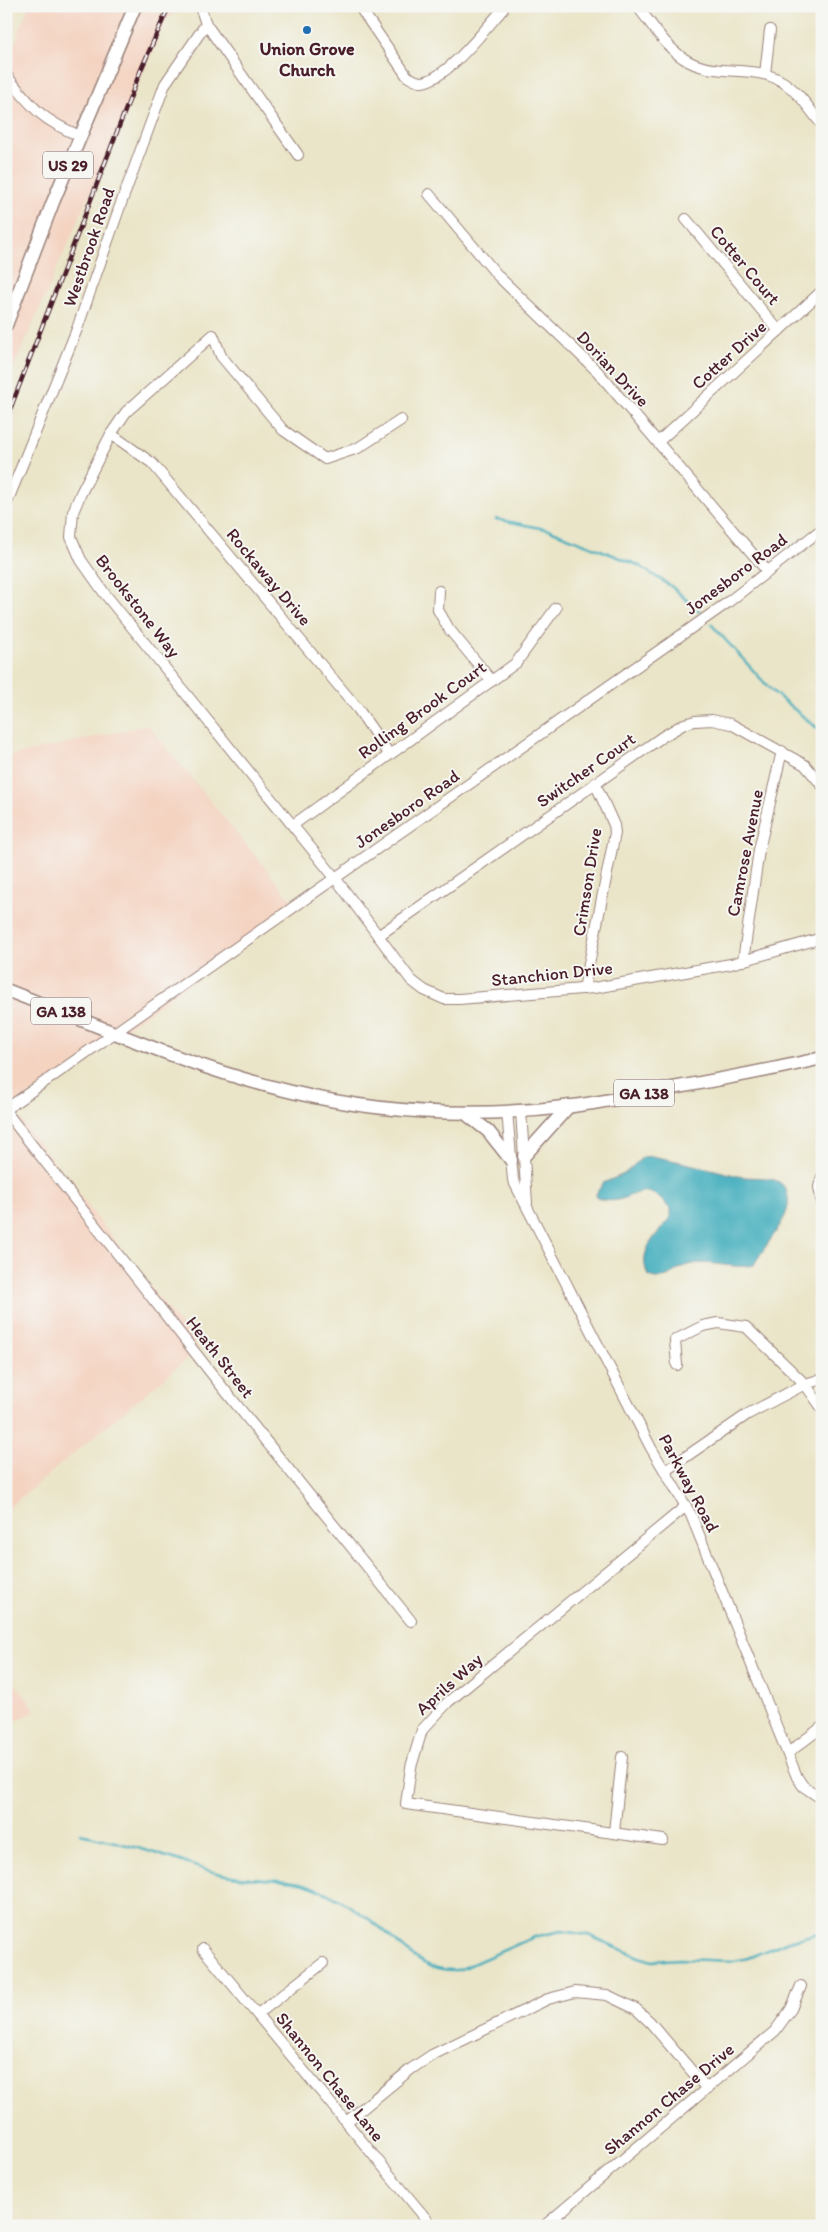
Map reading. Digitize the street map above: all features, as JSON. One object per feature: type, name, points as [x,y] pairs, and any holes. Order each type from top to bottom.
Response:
[{"type":"main road","name":"US 29","points":[[6,325],[80,136],[135,6]]},
{"type":"main road","name":"GA 138","points":[[6,990],[221,1073],[293,1092],[378,1107],[465,1112],[521,1111],[569,1106],[776,1069],[822,1058]]},
{"type":"main road","points":[[524,1156],[569,1106]]},
{"type":"main road","points":[[465,1112],[488,1131],[511,1160]]},
{"type":"street","points":[[200,6],[206,24],[298,155]]},
{"type":"street","points":[[359,6],[407,76],[415,81],[422,82],[444,71],[460,58],[503,9]]},
{"type":"street","points":[[637,6],[670,47],[683,58],[707,68],[765,74],[782,81],[797,93],[822,125]]},
{"type":"street","name":"Westbrook Road","points":[[6,505],[77,328],[165,84],[206,24]]},
{"type":"street","points":[[765,74],[770,30]]},
{"type":"street","points":[[6,75],[32,107],[44,118],[80,136]]},
{"type":"street","name":"Dorian Drive","points":[[429,194],[499,277],[598,372],[768,572]]},
{"type":"street","name":"Cotter Court","points":[[686,219],[779,331]]},
{"type":"street","name":"Cotter Drive","points":[[658,442],[822,291]]},
{"type":"street","name":"Brookstone Way","points":[[336,879],[105,594],[82,560],[70,537],[73,512],[111,434],[126,412],[213,336],[221,356],[283,430],[325,459],[358,448],[400,420]]},
{"type":"street","name":"Rockaway Drive","points":[[111,434],[152,463],[358,709],[389,754]]},
{"type":"street","name":"Jonesboro Road","points":[[6,1110],[336,879],[768,572],[822,529]]},
{"type":"street","points":[[439,591],[438,610],[449,629],[492,680]]},
{"type":"street","name":"Rolling Brook Court","points":[[293,825],[516,663],[556,608]]},
{"type":"street","name":"Switcher Court","points":[[378,936],[676,728],[695,721],[712,720],[730,724],[805,765],[822,785]]},
{"type":"street","name":"Camrose Avenue","points":[[743,961],[759,850],[782,751]]},
{"type":"street","name":"Crimson Drive","points":[[584,989],[615,833],[614,825],[595,784]]},
{"type":"street","name":"Stanchion Drive","points":[[336,879],[411,980],[424,990],[444,998],[480,998],[584,989],[743,961],[822,938]]},
{"type":"street","name":"Heath Street","points":[[6,1110],[215,1378],[411,1621]]},
{"type":"street","name":"Parkway Road","points":[[507,1111],[513,1180],[665,1471],[686,1506],[803,1786],[822,1799]]},
{"type":"street","name":"Parkway Road","points":[[521,1111],[528,1211]]},
{"type":"street","points":[[822,1177],[819,1187],[822,1203]]},
{"type":"street","points":[[677,1365],[675,1340],[703,1326],[718,1323],[746,1326],[805,1384],[822,1408]]},
{"type":"street","points":[[665,1471],[748,1414],[805,1384],[822,1379]]},
{"type":"street","name":"Aprils Way","points":[[663,1840],[406,1804],[411,1767],[422,1730],[448,1702],[686,1506]]},
{"type":"street","points":[[788,1753],[822,1727]]},
{"type":"street","points":[[614,1832],[622,1757]]},
{"type":"street","name":"Shannon Chase Lane","points":[[202,1949],[258,2014],[432,2226]]},
{"type":"street","points":[[258,2014],[323,1963]]},
{"type":"street","name":"Shannon Chase Drive","points":[[544,2226],[775,2031],[791,2009],[801,1986]]},
{"type":"street","points":[[346,2122],[411,2069],[432,2055],[548,1999],[575,1992],[607,1995],[636,2009],[650,2022],[707,2090]]},
{"type":"shaded area","points":[[29,6],[181,6],[165,22],[6,385],[6,65]]},
{"type":"shaded area","points":[[148,725],[298,908],[12,1108],[199,1349],[6,1510],[6,757]]},
{"type":"shaded area","points":[[6,1671],[36,1711],[6,1726]]},
{"type":"water","points":[[652,1156],[743,1177],[774,1180],[782,1184],[788,1196],[786,1212],[779,1227],[754,1265],[738,1266],[696,1263],[683,1267],[664,1277],[654,1278],[648,1275],[645,1267],[646,1252],[654,1238],[670,1219],[670,1209],[659,1198],[650,1193],[642,1192],[619,1200],[609,1201],[597,1198],[596,1194],[603,1183],[624,1174],[643,1157]]},
{"type":"waterway","points":[[496,519],[550,530],[638,565],[672,587],[700,612]]},
{"type":"waterway","points":[[711,624],[772,691],[822,732]]},
{"type":"waterway","points":[[80,1834],[112,1841],[218,1873],[239,1877],[286,1881],[310,1886],[350,1906],[377,1925],[413,1956],[433,1967],[445,1970],[459,1970],[534,1937],[561,1931],[588,1935],[652,1961],[679,1959],[734,1961],[748,1958],[786,1942],[822,1932]]},
{"type":"railway","points":[[6,420],[140,72],[169,6]]},
{"type":"place","name":"Union Grove Church","points":[[307,30]]}]
